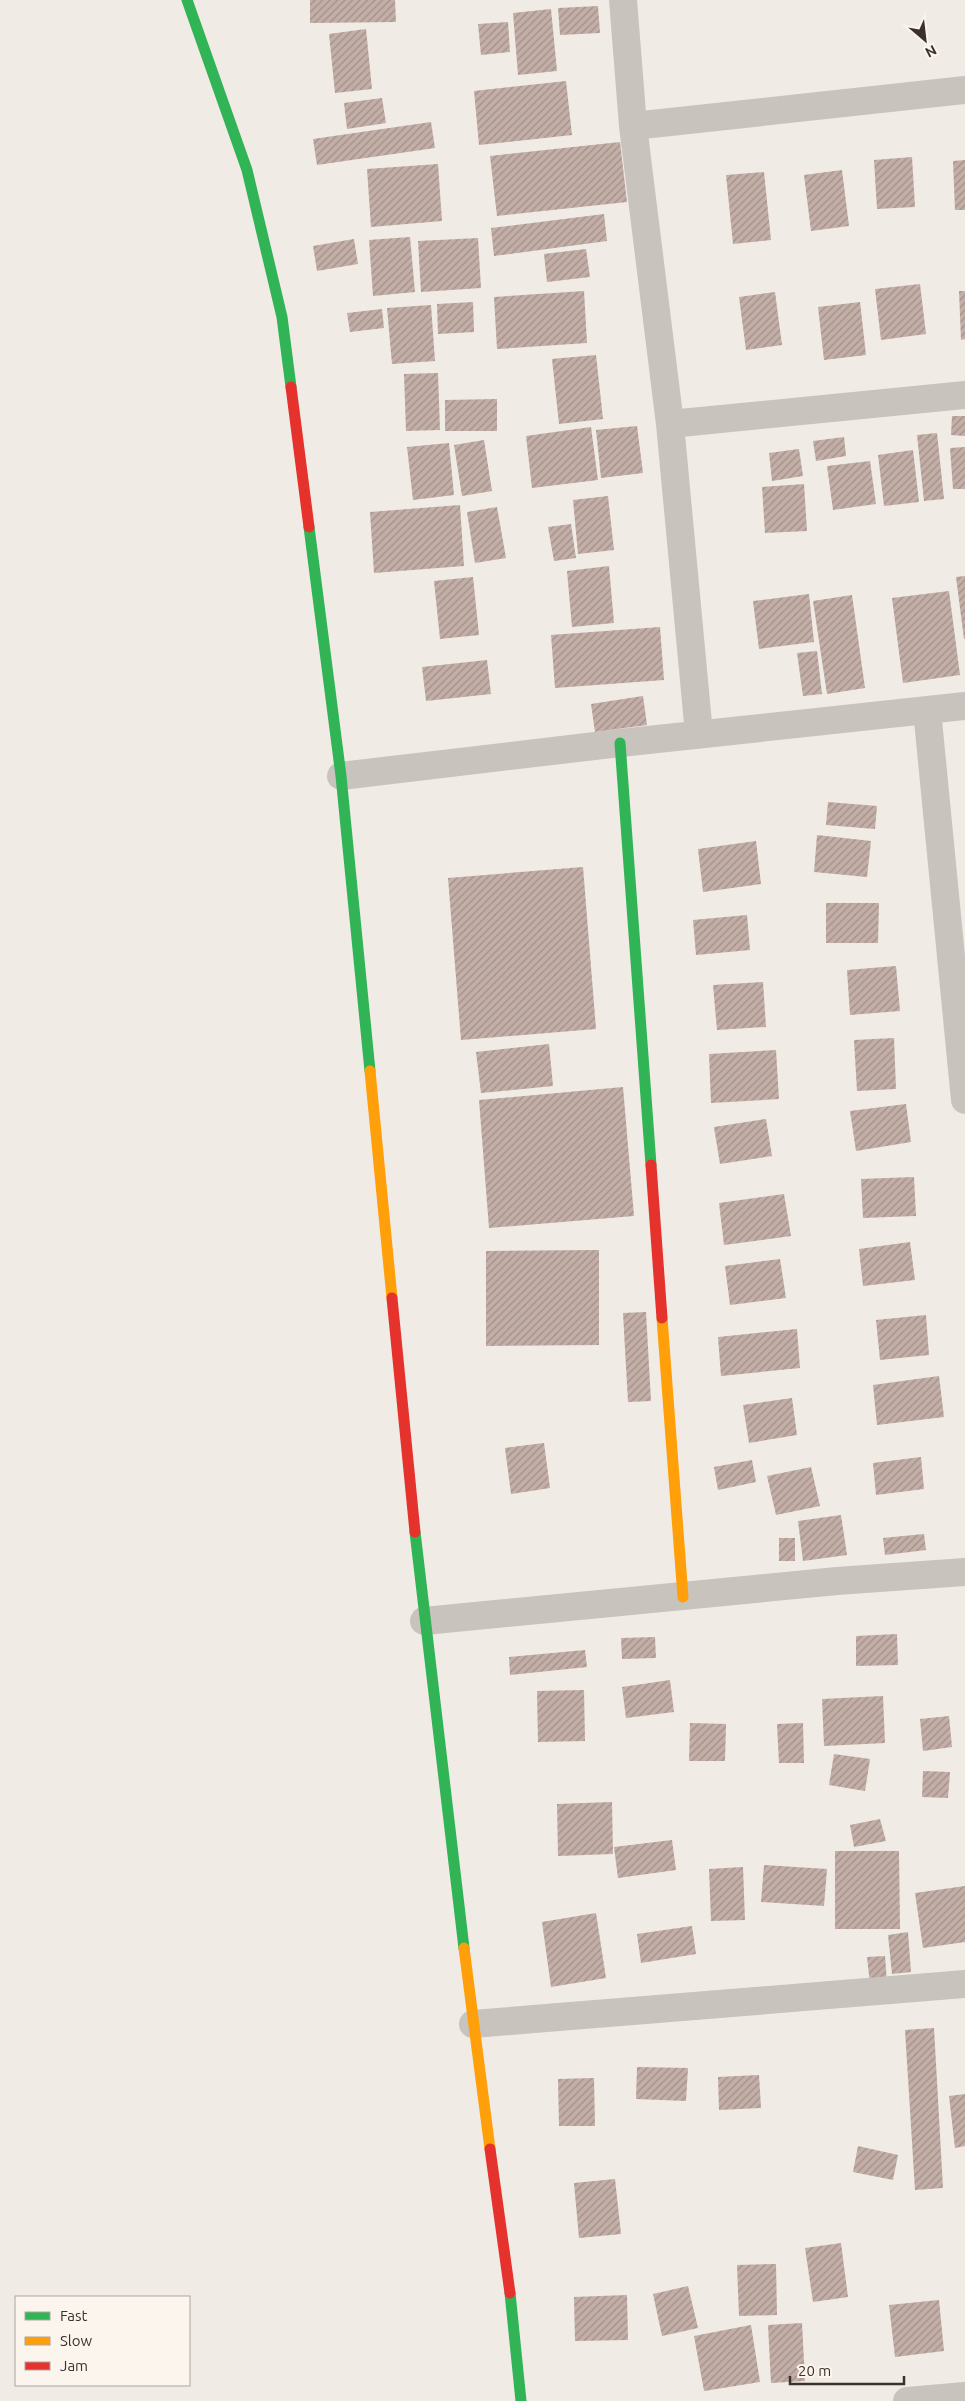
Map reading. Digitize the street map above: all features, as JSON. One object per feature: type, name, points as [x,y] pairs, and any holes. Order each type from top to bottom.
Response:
[{"type":"street","points":[[187,0],[247,170],[282,317],[341,776],[424,1621],[473,2024],[508,2276],[521,2401]]},
{"type":"street","points":[[623,0],[633,126],[670,424],[699,734]]},
{"type":"street","points":[[633,126],[965,90]]},
{"type":"street","points":[[670,424],[965,395]]},
{"type":"street","points":[[341,776],[699,734],[965,706]]},
{"type":"street","points":[[927,710],[958,975],[965,1100]]},
{"type":"street","points":[[620,743],[684,1597]]},
{"type":"street","points":[[424,1621],[836,1582],[965,1572]]},
{"type":"street","points":[[473,2024],[965,1984]]},
{"type":"street","points":[[907,2401],[965,2396]]},
{"type":"building","points":[[310,0],[395,0],[396,22],[310,23]]},
{"type":"building","points":[[598,6],[600,33],[560,35],[558,8]]},
{"type":"building","points":[[551,9],[557,71],[518,75],[513,13]]},
{"type":"building","points":[[508,22],[510,52],[481,55],[478,24]]},
{"type":"building","points":[[366,29],[372,89],[335,93],[329,34]]},
{"type":"building","points":[[566,81],[572,135],[479,145],[474,91]]},
{"type":"building","points":[[382,98],[386,123],[347,129],[344,103]]},
{"type":"building","points":[[431,122],[435,148],[317,165],[313,139]]},
{"type":"building","points":[[620,142],[627,202],[497,216],[490,156]]},
{"type":"building","points":[[912,157],[915,207],[877,209],[874,160]]},
{"type":"building","points":[[965,160],[965,210],[955,210],[953,161]]},
{"type":"building","points":[[438,164],[442,221],[371,227],[367,169]]},
{"type":"building","points":[[842,170],[849,226],[811,231],[804,175]]},
{"type":"building","points":[[764,172],[771,240],[733,244],[726,175]]},
{"type":"building","points":[[604,214],[607,241],[494,256],[491,228]]},
{"type":"building","points":[[410,237],[415,292],[373,296],[369,240]]},
{"type":"building","points":[[478,238],[481,288],[421,292],[418,241]]},
{"type":"building","points":[[354,239],[358,264],[317,271],[313,246]]},
{"type":"building","points":[[586,249],[590,277],[547,282],[544,254]]},
{"type":"building","points":[[920,284],[926,334],[881,340],[875,289]]},
{"type":"building","points":[[584,291],[587,343],[497,349],[494,297]]},
{"type":"building","points":[[959,291],[965,291],[965,339],[961,340]]},
{"type":"building","points":[[775,292],[782,345],[746,350],[739,297]]},
{"type":"building","points":[[473,302],[474,332],[438,334],[437,304]]},
{"type":"building","points":[[860,302],[866,355],[824,360],[818,307]]},
{"type":"building","points":[[431,305],[435,361],[392,364],[387,308]]},
{"type":"building","points":[[382,309],[384,328],[350,332],[347,313]]},
{"type":"building","points":[[596,355],[603,419],[559,424],[552,359]]},
{"type":"building","points":[[438,373],[440,430],[406,431],[404,374]]},
{"type":"building","points":[[497,399],[497,431],[445,431],[445,400]]},
{"type":"building","points":[[952,416],[965,416],[965,436],[951,435]]},
{"type":"building","points":[[637,426],[643,473],[601,478],[596,430]]},
{"type":"building","points":[[591,427],[598,480],[532,488],[526,436]]},
{"type":"building","points":[[937,433],[944,499],[924,501],[917,435]]},
{"type":"building","points":[[844,437],[846,456],[816,461],[813,441]]},
{"type":"building","points":[[484,440],[492,491],[462,496],[454,445]]},
{"type":"building","points":[[449,443],[454,495],[413,500],[407,447]]},
{"type":"building","points":[[965,447],[965,489],[953,489],[950,448]]},
{"type":"building","points":[[799,449],[803,476],[772,481],[769,453]]},
{"type":"building","points":[[913,450],[919,502],[884,506],[878,455]]},
{"type":"building","points":[[870,461],[876,504],[833,510],[827,466]]},
{"type":"building","points":[[804,484],[807,531],[765,533],[762,487]]},
{"type":"building","points":[[608,496],[614,550],[578,554],[573,500]]},
{"type":"building","points":[[460,505],[464,566],[374,573],[370,512]]},
{"type":"building","points":[[497,507],[506,558],[475,563],[467,512]]},
{"type":"building","points":[[571,524],[576,558],[554,561],[548,527]]},
{"type":"building","points":[[609,566],[614,623],[572,627],[567,571]]},
{"type":"building","points":[[965,576],[965,639],[964,639],[956,577]]},
{"type":"building","points":[[473,577],[479,635],[440,639],[434,581]]},
{"type":"building","points":[[949,591],[960,675],[903,683],[892,598]]},
{"type":"building","points":[[809,594],[814,642],[759,649],[753,601]]},
{"type":"building","points":[[852,595],[865,688],[827,694],[813,601]]},
{"type":"building","points":[[660,627],[664,680],[555,688],[551,635]]},
{"type":"building","points":[[817,651],[822,694],[803,696],[797,653]]},
{"type":"building","points":[[487,660],[491,694],[426,701],[422,667]]},
{"type":"building","points":[[643,696],[647,725],[595,732],[591,704]]},
{"type":"building","points":[[828,802],[877,806],[875,829],[826,825]]},
{"type":"building","points":[[817,835],[871,841],[867,877],[814,872]]},
{"type":"building","points":[[756,841],[761,884],[703,892],[698,849]]},
{"type":"building","points":[[583,867],[596,1029],[461,1040],[448,878]]},
{"type":"building","points":[[826,903],[879,903],[878,943],[826,943]]},
{"type":"building","points":[[747,915],[750,950],[696,955],[693,920]]},
{"type":"building","points":[[896,966],[900,1011],[850,1015],[847,970]]},
{"type":"building","points":[[763,982],[766,1027],[717,1030],[713,985]]},
{"type":"building","points":[[894,1038],[896,1089],[857,1091],[854,1040]]},
{"type":"building","points":[[549,1044],[553,1086],[481,1093],[476,1052]]},
{"type":"building","points":[[776,1050],[779,1099],[711,1103],[709,1054]]},
{"type":"building","points":[[623,1087],[634,1216],[489,1228],[479,1100]]},
{"type":"building","points":[[906,1104],[911,1142],[856,1151],[850,1111]]},
{"type":"building","points":[[766,1119],[772,1156],[720,1164],[714,1127]]},
{"type":"building","points":[[914,1177],[916,1216],[863,1218],[861,1179]]},
{"type":"building","points":[[784,1194],[791,1236],[724,1245],[719,1203]]},
{"type":"building","points":[[910,1242],[915,1280],[863,1286],[859,1249]]},
{"type":"building","points":[[599,1250],[599,1345],[486,1346],[486,1251]]},
{"type":"building","points":[[780,1259],[786,1298],[730,1305],[725,1266]]},
{"type":"building","points":[[646,1312],[651,1401],[628,1402],[623,1313]]},
{"type":"building","points":[[926,1315],[929,1355],[880,1360],[876,1320]]},
{"type":"building","points":[[797,1329],[800,1368],[721,1376],[718,1337]]},
{"type":"building","points":[[939,1376],[944,1417],[877,1425],[873,1385]]},
{"type":"building","points":[[792,1398],[797,1435],[749,1443],[743,1405]]},
{"type":"building","points":[[544,1443],[550,1488],[511,1494],[505,1448]]},
{"type":"building","points":[[921,1457],[924,1489],[876,1495],[873,1463]]},
{"type":"building","points":[[752,1460],[756,1482],[718,1490],[714,1467]]},
{"type":"building","points":[[811,1467],[820,1506],[776,1515],[767,1476]]},
{"type":"building","points":[[841,1515],[847,1555],[803,1561],[798,1521]]},
{"type":"building","points":[[924,1534],[926,1550],[885,1555],[883,1538]]},
{"type":"building","points":[[779,1538],[795,1538],[795,1561],[779,1561]]},
{"type":"building","points":[[897,1634],[898,1665],[856,1666],[856,1636]]},
{"type":"building","points":[[655,1637],[656,1658],[622,1659],[621,1638]]},
{"type":"building","points":[[585,1650],[587,1667],[510,1675],[509,1657]]},
{"type":"building","points":[[670,1680],[674,1712],[626,1718],[622,1687]]},
{"type":"building","points":[[584,1690],[585,1741],[538,1742],[537,1691]]},
{"type":"building","points":[[883,1696],[885,1743],[824,1746],[822,1699]]},
{"type":"building","points":[[949,1716],[952,1747],[923,1751],[920,1719]]},
{"type":"building","points":[[690,1723],[726,1724],[725,1761],[689,1761]]},
{"type":"building","points":[[803,1723],[804,1763],[779,1763],[777,1724]]},
{"type":"building","points":[[834,1754],[870,1759],[865,1791],[829,1785]]},
{"type":"building","points":[[923,1771],[950,1772],[948,1798],[922,1797]]},
{"type":"building","points":[[612,1802],[613,1854],[558,1856],[557,1804]]},
{"type":"building","points":[[880,1819],[886,1841],[854,1847],[850,1825]]},
{"type":"building","points":[[672,1840],[676,1870],[618,1878],[614,1847]]},
{"type":"building","points":[[835,1851],[899,1851],[900,1929],[835,1929]]},
{"type":"building","points":[[764,1865],[827,1869],[824,1906],[761,1902]]},
{"type":"building","points":[[743,1867],[745,1920],[711,1921],[709,1869]]},
{"type":"building","points":[[965,1886],[965,1942],[923,1948],[915,1893]]},
{"type":"building","points":[[596,1913],[606,1978],[551,1987],[542,1922]]},
{"type":"building","points":[[692,1926],[696,1954],[641,1963],[637,1934]]},
{"type":"building","points":[[908,1932],[911,1972],[892,1974],[888,1935]]},
{"type":"building","points":[[885,1956],[887,1983],[870,1984],[867,1957]]},
{"type":"building","points":[[934,2028],[943,2188],[915,2190],[905,2030]]},
{"type":"building","points":[[637,2067],[688,2068],[686,2101],[636,2099]]},
{"type":"building","points":[[759,2075],[761,2108],[719,2110],[718,2077]]},
{"type":"building","points":[[594,2078],[595,2126],[559,2126],[558,2079]]},
{"type":"building","points":[[965,2094],[965,2146],[955,2148],[949,2096]]},
{"type":"building","points":[[858,2146],[898,2155],[893,2180],[853,2172]]},
{"type":"building","points":[[615,2179],[621,2234],[579,2238],[574,2183]]},
{"type":"building","points":[[841,2243],[848,2297],[813,2302],[805,2248]]},
{"type":"building","points":[[776,2264],[777,2315],[739,2316],[737,2265]]},
{"type":"building","points":[[688,2286],[698,2328],[662,2336],[653,2294]]},
{"type":"building","points":[[627,2295],[628,2340],[575,2341],[574,2297]]},
{"type":"building","points":[[939,2300],[944,2351],[895,2357],[889,2305]]},
{"type":"building","points":[[802,2323],[805,2381],[771,2383],[768,2325]]},
{"type":"building","points":[[751,2325],[760,2382],[704,2391],[694,2336]]},
{"type":"traffic: fast","points":[[187,0],[247,170],[282,317],[291,387]]},
{"type":"traffic: fast","points":[[309,527],[341,776],[370,1071]]},
{"type":"traffic: fast","points":[[620,743],[651,1165]]},
{"type":"traffic: fast","points":[[415,1532],[464,1948]]},
{"type":"traffic: fast","points":[[510,2293],[521,2401]]},
{"type":"traffic: slow","points":[[370,1071],[392,1298]]},
{"type":"traffic: slow","points":[[662,1318],[683,1597]]},
{"type":"traffic: slow","points":[[464,1948],[490,2149]]},
{"type":"traffic: jam","points":[[291,387],[309,527]]},
{"type":"traffic: jam","points":[[651,1165],[662,1318]]},
{"type":"traffic: jam","points":[[392,1298],[415,1532]]},
{"type":"traffic: jam","points":[[490,2149],[510,2293]]}]
